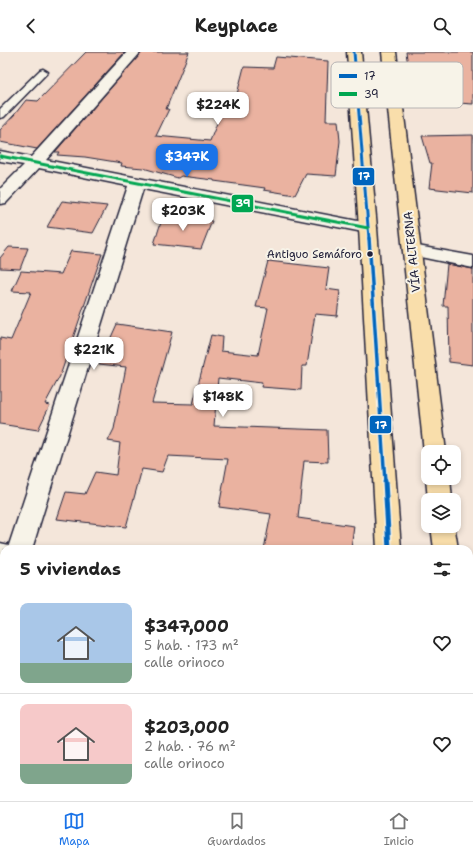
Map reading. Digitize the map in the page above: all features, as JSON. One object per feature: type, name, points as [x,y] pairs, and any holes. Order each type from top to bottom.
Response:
[{"type":"highway","points":[[354,52],[355,62]]},
{"type":"highway","name":"VÍA ALTERNA","points":[[389,52],[390,62]]},
{"type":"highway","points":[[358,108],[368,228],[389,545]]},
{"type":"highway","name":"VÍA ALTERNA","points":[[396,108],[434,445]]},
{"type":"highway","points":[[444,533],[445,545]]},
{"type":"street","points":[[0,200],[134,52]]},
{"type":"street","points":[[0,156],[368,228]]},
{"type":"street","points":[[21,545],[137,183]]},
{"type":"street","points":[[412,250],[473,262]]},
{"type":"lane","points":[[0,115],[43,72]]},
{"type":"building","points":[[86,52],[125,52],[37,149],[0,142],[0,130],[26,100],[38,101]]},
{"type":"building","points":[[142,52],[189,52],[166,109],[169,109],[156,136],[210,141],[224,105],[234,106],[244,67],[273,68],[276,57],[328,61],[326,121],[338,121],[340,141],[336,176],[306,174],[295,195],[264,190],[265,188],[214,180],[181,176],[178,178],[143,168],[121,166],[122,163],[85,157],[57,155],[59,152],[55,152]]},
{"type":"building","points":[[406,52],[473,52],[473,104],[463,103],[463,62],[407,62]]},
{"type":"building","points":[[473,135],[473,193],[429,188],[432,163],[430,163],[422,136]]},
{"type":"building","points":[[62,201],[107,206],[93,233],[47,227]]},
{"type":"building","points":[[163,216],[212,221],[201,249],[154,244]]},
{"type":"building","points":[[9,247],[28,248],[20,269],[0,268],[0,258]]},
{"type":"building","points":[[71,251],[102,254],[60,376],[45,404],[50,405],[38,430],[0,424],[0,338],[11,340],[31,292],[12,291],[21,271],[61,274]]},
{"type":"building","points":[[268,261],[329,268],[326,289],[340,291],[337,316],[315,314],[307,366],[302,366],[301,390],[261,387],[262,383],[218,378],[214,426],[327,430],[328,462],[304,461],[298,518],[354,526],[352,545],[265,545],[271,514],[219,507],[228,459],[168,456],[162,472],[142,469],[126,527],[57,519],[66,492],[85,494],[95,472],[116,475],[120,443],[108,441],[114,429],[126,367],[99,364],[117,324],[172,332],[152,403],[193,404],[211,335],[222,337],[221,351],[258,355],[268,308],[256,307]]},
{"type":"building","points":[[447,264],[473,269],[473,365],[449,362],[448,306],[443,306]]},
{"type":"transit line","name":"17","points":[[354,52],[355,62]]},
{"type":"transit line","name":"17","points":[[358,108],[368,228],[389,545]]},
{"type":"transit line","name":"39","points":[[0,156],[368,228]]},
{"type":"place","name":"Antiguo Semáforo","points":[[370,254]]}]
